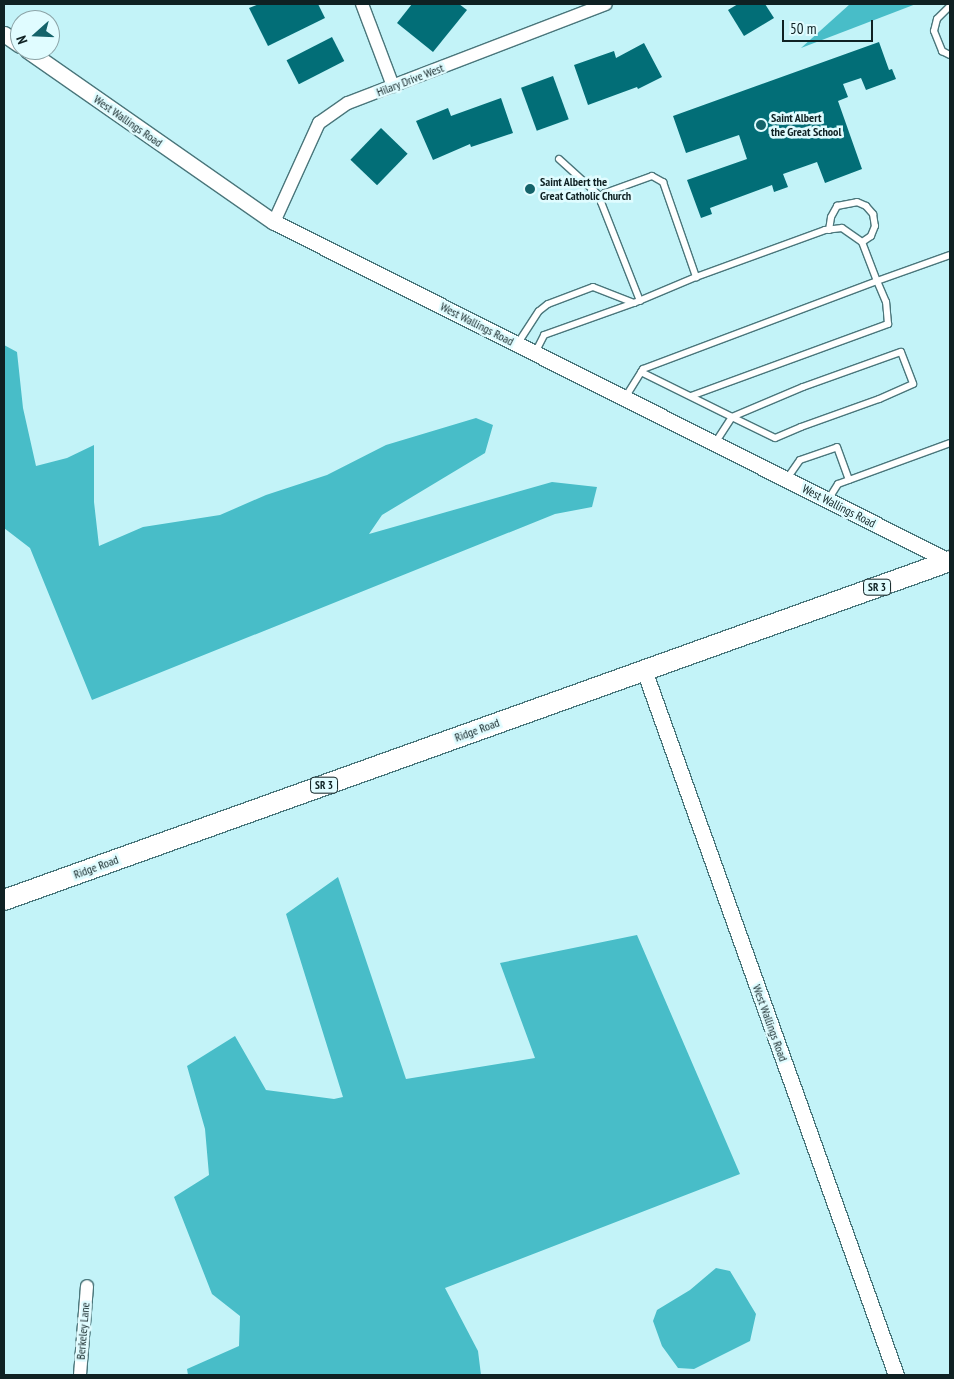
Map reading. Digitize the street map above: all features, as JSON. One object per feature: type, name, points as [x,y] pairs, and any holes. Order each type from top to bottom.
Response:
[{"type":"main road","name":"Ridge Road","points":[[4,900],[950,561]]},
{"type":"street","points":[[362,4],[393,86]]},
{"type":"street","name":"Hilary Drive West","points":[[274,222],[319,124],[348,103],[584,8],[606,4]]},
{"type":"street","name":"West Wallings Road","points":[[40,60],[274,222],[950,561]]},
{"type":"street","name":"West Wallings Road","points":[[644,670],[896,1375]]},
{"type":"street","name":"Berkeley Lane","points":[[80,1375],[87,1286]]},
{"type":"lane","points":[[950,6],[937,19],[934,31],[942,51],[950,55]]},
{"type":"lane","points":[[560,159],[602,198]]},
{"type":"lane","points":[[637,302],[601,202],[605,193],[652,176],[663,182],[696,276]]},
{"type":"lane","points":[[829,230],[831,217],[837,206],[857,202],[866,206],[873,214],[876,226],[871,236],[862,242]]},
{"type":"lane","points":[[535,354],[544,334],[637,302],[696,276],[829,230],[842,228],[862,242],[886,302],[888,324],[691,396]]},
{"type":"lane","points":[[625,398],[643,369],[658,362],[950,255]]},
{"type":"lane","points":[[517,344],[539,311],[559,299],[593,287],[637,302]]},
{"type":"lane","points":[[641,372],[691,396],[732,417],[775,438],[913,384],[901,352],[802,387],[732,417],[715,444]]},
{"type":"lane","points":[[828,501],[836,486],[950,443]]},
{"type":"lane","points":[[786,480],[800,460],[837,447],[849,480]]},
{"type":"shaded area","points":[[850,4],[916,4],[801,48]]},
{"type":"shaded area","points":[[4,345],[17,352],[23,408],[36,466],[67,458],[94,445],[94,502],[99,546],[143,527],[220,515],[266,495],[327,475],[386,445],[476,418],[493,425],[485,453],[382,515],[369,534],[552,482],[597,487],[592,507],[555,514],[92,700],[30,548],[4,528]]},
{"type":"shaded area","points":[[338,877],[406,1079],[535,1058],[500,963],[637,935],[740,1174],[445,1288],[478,1351],[481,1375],[188,1375],[187,1369],[239,1346],[240,1316],[212,1294],[174,1197],[209,1175],[205,1129],[187,1066],[235,1036],[266,1090],[334,1099],[343,1097],[286,914]]},
{"type":"shaded area","points":[[716,1268],[730,1271],[756,1314],[750,1341],[694,1369],[678,1368],[662,1346],[653,1321],[657,1310],[690,1290]]},
{"type":"building","points":[[259,4],[318,4],[325,18],[268,46],[249,8]]},
{"type":"building","points":[[412,4],[459,4],[467,10],[433,52],[397,23]]},
{"type":"building","points":[[738,4],[765,4],[774,18],[744,36],[728,10]]},
{"type":"building","points":[[332,37],[344,61],[299,84],[287,60]]},
{"type":"building","name":"Saint Albert the Great School","points":[[879,42],[889,70],[892,69],[896,79],[866,90],[861,78],[843,84],[848,97],[838,101],[862,169],[825,183],[817,162],[783,174],[788,187],[774,192],[772,185],[710,208],[712,214],[701,218],[687,180],[747,159],[739,135],[686,153],[673,116]]},
{"type":"building","points":[[644,43],[662,77],[638,89],[637,87],[588,105],[574,65],[614,51],[616,58]]},
{"type":"building","points":[[553,76],[569,119],[537,131],[521,88]]},
{"type":"building","points":[[501,98],[513,133],[471,147],[470,144],[433,160],[416,121],[448,108],[451,116]]},
{"type":"building","points":[[381,128],[408,154],[377,185],[350,160]]},
{"type":"place","name":"Saint Albert the Great School","points":[[761,125]]},
{"type":"place","name":"Saint Albert the Great Catholic Church","points":[[530,189]]}]
